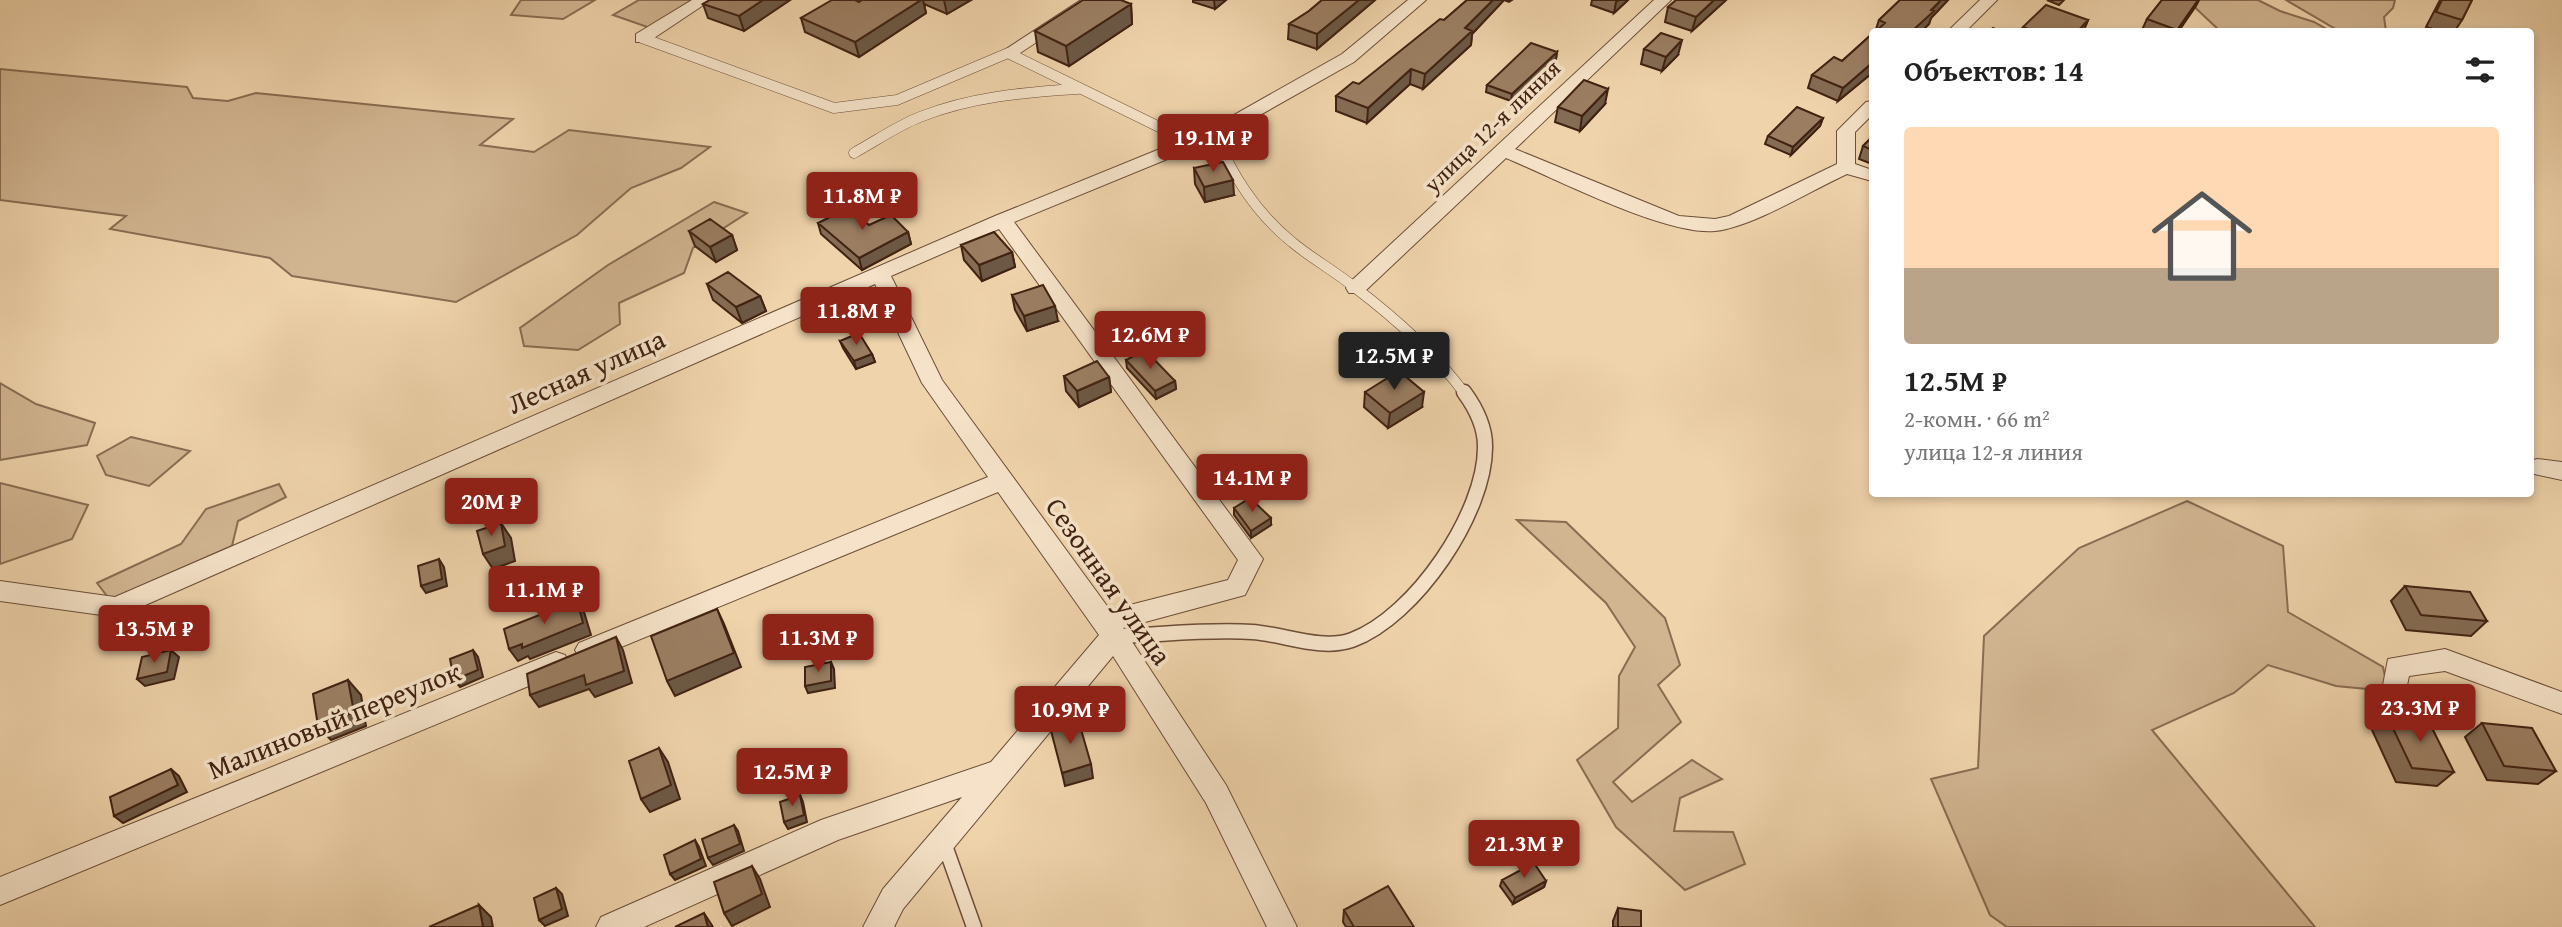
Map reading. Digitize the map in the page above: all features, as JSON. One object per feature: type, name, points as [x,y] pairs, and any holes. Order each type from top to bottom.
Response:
[{"type":"street","points":[[642,38],[703,0]]},
{"type":"street","points":[[1008,53],[1092,0]]},
{"type":"street","name":"Лесная улица","points":[[0,591],[116,607],[1002,220],[1215,134],[1348,58],[1418,0]]},
{"type":"street","name":"улица 12-я линия","points":[[1356,288],[1662,0]]},
{"type":"street","points":[[1959,28],[1989,0]]},
{"type":"street","points":[[1846,167],[1846,131],[1869,109]]},
{"type":"street","points":[[1503,150],[1676,222],[1715,225],[1735,220],[1846,167],[1869,175]]},
{"type":"street","points":[[878,927],[893,899],[999,772],[1108,629],[1140,615],[1236,589],[1251,559],[1002,220]]},
{"type":"street","name":"Сезонная улица","points":[[880,274],[933,383],[1108,629],[1216,794],[1282,927]]},
{"type":"street","points":[[2537,467],[2562,471]]},
{"type":"street","name":"Малиновый переулок","points":[[0,891],[1003,481]]},
{"type":"street","points":[[0,610],[25,595]]},
{"type":"street","points":[[2393,701],[2397,667],[2445,660],[2562,703]]},
{"type":"street","points":[[611,927],[831,829],[999,772]]},
{"type":"lane","points":[[642,38],[834,108],[897,100],[1008,53],[1192,143]]},
{"type":"lane","points":[[854,153],[920,117],[964,104],[1038,91],[1082,89]]},
{"type":"lane","points":[[1108,629],[1252,632],[1338,643],[1375,628],[1448,553],[1472,504],[1485,460],[1485,439],[1479,419],[1439,359],[1356,288],[1284,236],[1259,209],[1222,155],[1215,134]]},
{"type":"lane","points":[[943,840],[974,927]]},
{"type":"shaded area","points":[[521,0],[595,0],[563,19],[511,15]]},
{"type":"shaded area","points":[[639,0],[711,0],[653,29],[613,15]]},
{"type":"shaded area","points":[[2187,0],[2258,0],[2325,28],[2217,28]]},
{"type":"shaded area","points":[[2286,0],[2395,0],[2393,8],[2384,17],[2386,28],[2334,28]]},
{"type":"shaded area","points":[[0,69],[187,87],[193,98],[228,101],[256,93],[513,119],[480,145],[534,152],[569,130],[710,147],[681,168],[631,188],[577,235],[456,302],[292,276],[270,258],[110,229],[126,216],[0,200]]},
{"type":"shaded area","points":[[714,202],[747,213],[693,248],[684,273],[619,303],[620,324],[578,350],[524,346],[520,328],[608,265]]},
{"type":"shaded area","points":[[0,383],[36,404],[95,423],[87,445],[0,460]]},
{"type":"shaded area","points":[[131,437],[190,451],[149,486],[106,475],[97,456]]},
{"type":"shaded area","points":[[0,483],[88,505],[72,539],[0,564]]},
{"type":"shaded area","points":[[279,484],[286,497],[238,521],[232,546],[110,600],[97,583],[181,544],[206,509]]},
{"type":"shaded area","points":[[2187,501],[2283,546],[2288,612],[2383,667],[2388,691],[2336,686],[2268,665],[2234,693],[2152,730],[2315,927],[2007,927],[1990,915],[1931,779],[1978,768],[1984,636],[2079,548]]},
{"type":"shaded area","points":[[1517,520],[1566,522],[1665,618],[1680,665],[1658,685],[1681,722],[1613,782],[1632,802],[1692,760],[1722,779],[1680,798],[1674,831],[1733,832],[1745,864],[1685,890],[1616,827],[1577,760],[1618,728],[1619,676],[1635,647],[1606,603]]},
{"type":"building","points":[[710,0],[763,0],[739,16],[703,4]]},
{"type":"building","points":[[832,0],[921,0],[855,42],[801,18]]},
{"type":"building","points":[[1083,0],[1121,0],[1131,4],[1066,46],[1035,31]]},
{"type":"building","points":[[1322,0],[1359,0],[1317,34],[1289,24],[1309,11]]},
{"type":"building","points":[[1467,0],[1493,0],[1465,28],[1472,31],[1425,74],[1411,69],[1368,108],[1336,96],[1353,82],[1359,84]]},
{"type":"building","points":[[1676,0],[1714,0],[1696,17],[1668,7]]},
{"type":"building","points":[[1900,0],[1941,0],[1931,10],[1934,11],[1915,28],[1879,28],[1885,23],[1879,20]]},
{"type":"building","points":[[2162,0],[2198,0],[2178,28],[2147,19]]},
{"type":"building","points":[[2442,0],[2472,0],[2462,20],[2436,12]]},
{"type":"building","points":[[2046,5],[2088,20],[2081,28],[2023,27]]},
{"type":"building","points":[[1661,33],[1682,40],[1666,57],[1644,49]]},
{"type":"building","points":[[1869,37],[1869,66],[1843,88],[1812,75],[1834,57],[1842,61]]},
{"type":"building","points":[[1531,43],[1557,52],[1512,94],[1487,85]]},
{"type":"building","points":[[1584,80],[1608,89],[1582,116],[1558,107]]},
{"type":"building","points":[[1797,107],[1823,118],[1793,147],[1768,136]]},
{"type":"building","points":[[1223,162],[1233,180],[1204,187],[1194,168]]},
{"type":"building","points":[[848,208],[869,225],[891,215],[908,232],[859,258],[818,223]]},
{"type":"building","points":[[710,219],[732,235],[710,247],[689,231]]},
{"type":"building","points":[[994,232],[1012,252],[979,265],[961,245]]},
{"type":"building","points":[[728,272],[760,296],[736,307],[707,284]]},
{"type":"building","points":[[1043,285],[1055,306],[1024,316],[1012,295]]},
{"type":"building","points":[[859,333],[872,354],[854,361],[840,341]]},
{"type":"building","points":[[1145,350],[1175,381],[1155,391],[1126,360]]},
{"type":"building","points":[[1097,361],[1109,377],[1077,391],[1064,376]]},
{"type":"building","points":[[1399,371],[1424,392],[1390,413],[1365,392]]},
{"type":"building","points":[[1250,498],[1271,518],[1251,531],[1234,508]]},
{"type":"building","points":[[501,523],[505,546],[483,554],[477,531]]},
{"type":"building","points":[[439,559],[442,579],[421,586],[418,566]]},
{"type":"building","points":[[2405,586],[2470,592],[2487,621],[2421,615]]},
{"type":"building","points":[[577,600],[583,623],[522,648],[522,644],[509,649],[504,629]]},
{"type":"building","points":[[717,609],[734,653],[667,681],[651,636]]},
{"type":"building","points":[[616,637],[624,671],[586,685],[584,675],[530,695],[527,674]]},
{"type":"building","points":[[171,650],[167,672],[137,679],[142,657]]},
{"type":"building","points":[[473,650],[478,670],[454,680],[450,659]]},
{"type":"building","points":[[831,662],[831,681],[805,686],[805,667]]},
{"type":"building","points":[[348,680],[354,712],[318,726],[313,694]]},
{"type":"building","points":[[2387,716],[2428,720],[2454,772],[2412,768]]},
{"type":"building","points":[[1078,719],[1091,764],[1062,773],[1050,727]]},
{"type":"building","points":[[2482,723],[2532,728],[2556,771],[2504,766]]},
{"type":"building","points":[[659,748],[671,785],[641,799],[629,761]]},
{"type":"building","points":[[171,769],[178,785],[114,816],[110,797]]},
{"type":"building","points":[[800,795],[804,815],[784,822],[780,802]]},
{"type":"building","points":[[734,825],[740,844],[708,858],[702,839]]},
{"type":"building","points":[[695,840],[701,859],[670,874],[664,855]]},
{"type":"building","points":[[1534,863],[1546,881],[1515,898],[1502,880]]},
{"type":"building","points":[[752,866],[762,894],[724,913],[714,882]]},
{"type":"building","points":[[1388,886],[1414,927],[1354,927],[1344,910]]},
{"type":"building","points":[[556,888],[562,909],[539,920],[534,898]]},
{"type":"building","points":[[479,905],[483,927],[429,927]]},
{"type":"building","points":[[1618,908],[1641,911],[1641,927],[1618,927]]},
{"type":"building","points":[[704,913],[708,927],[675,927]]}]
